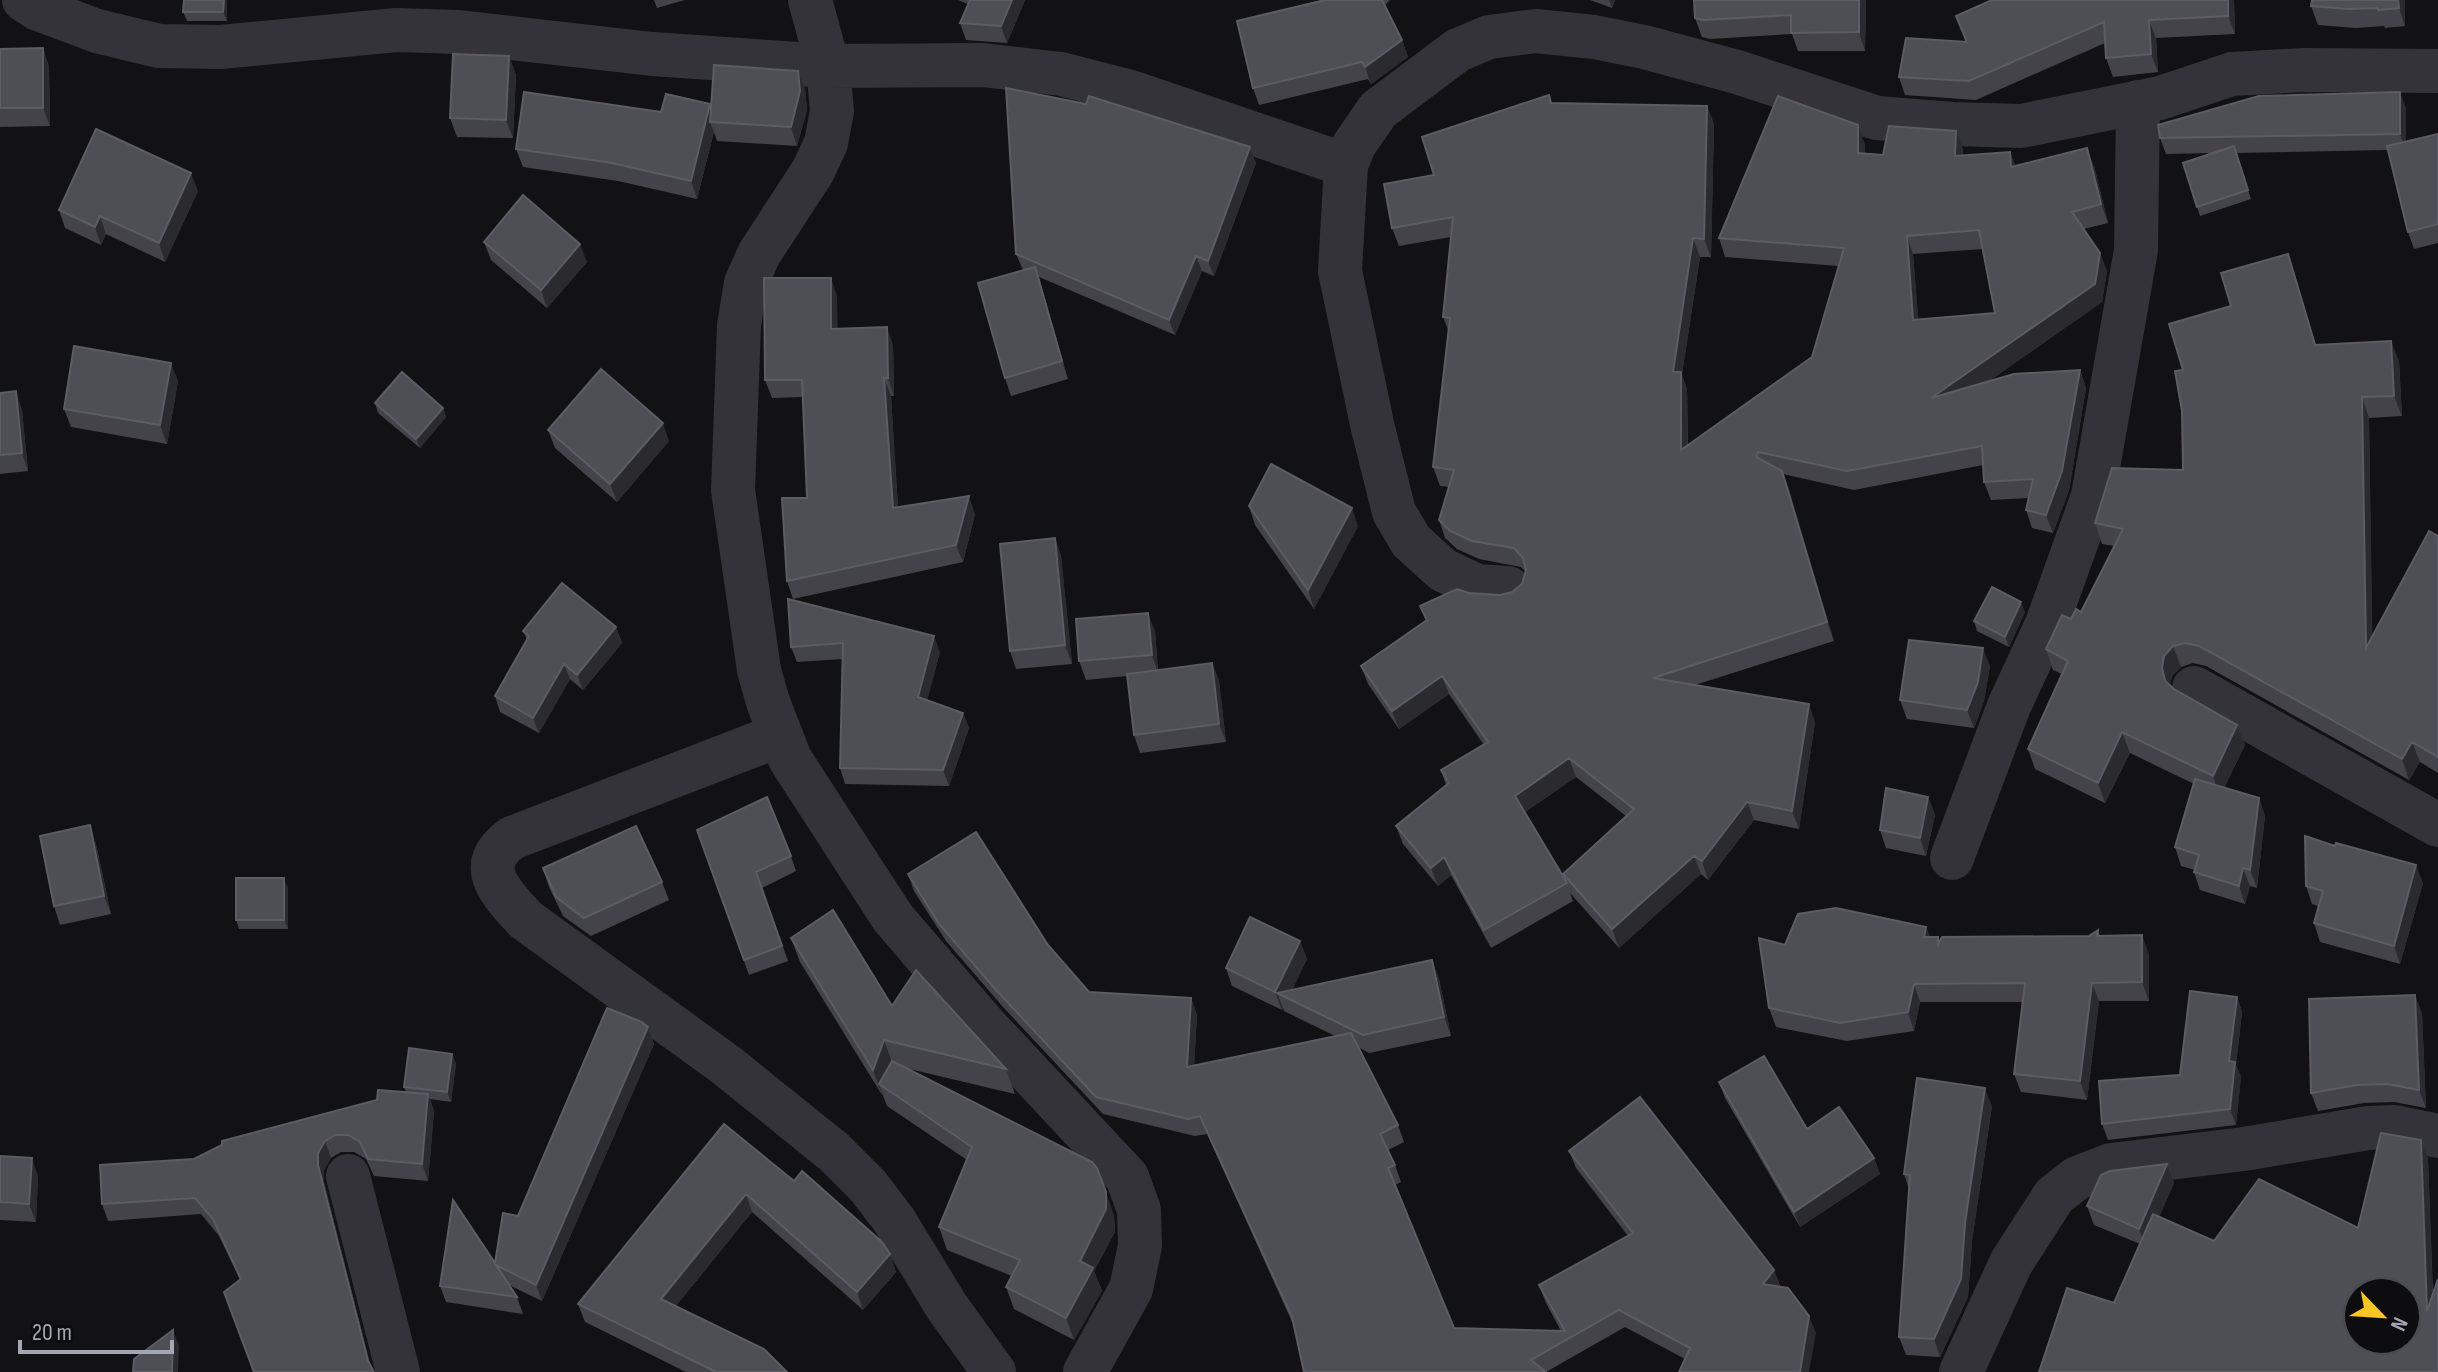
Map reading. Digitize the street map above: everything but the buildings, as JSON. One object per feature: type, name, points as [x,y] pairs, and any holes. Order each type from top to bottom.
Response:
[{"type":"street","points":[[24,0],[38,9],[97,31],[159,46],[221,47],[396,30],[459,32],[652,54],[828,66],[983,65],[1061,74],[1131,92],[1346,165]]},
{"type":"street","points":[[810,0],[828,66],[832,111],[826,143],[813,171],[759,254],[746,283],[739,325],[733,490],[759,670],[790,759],[893,918],[984,1024],[1127,1177],[1139,1210],[1140,1246],[1131,1289],[1085,1372]]},
{"type":"street","points":[[1508,588],[1477,586],[1443,570],[1411,541],[1394,512],[1340,271],[1346,165],[1354,145],[1378,110],[1458,50],[1489,37],[1536,31],[1594,37],[1737,72],[1877,118],[2021,126],[2160,98],[2232,74],[2304,70],[2438,71]]},
{"type":"street","points":[[1952,858],[2009,706],[2047,624],[2093,496],[2136,250],[2138,102]]},
{"type":"street","points":[[2194,688],[2438,825]]},
{"type":"street","points":[[780,735],[512,838],[498,848],[492,858],[492,870],[508,900],[526,920],[726,1065],[834,1152],[868,1186],[894,1220],[947,1307],[994,1372]]},
{"type":"street","points":[[1961,1372],[2011,1263],[2054,1196],[2077,1178],[2111,1165],[2244,1149],[2368,1128],[2395,1127],[2438,1136]]},
{"type":"street","points":[[348,1176],[398,1372]]}]
